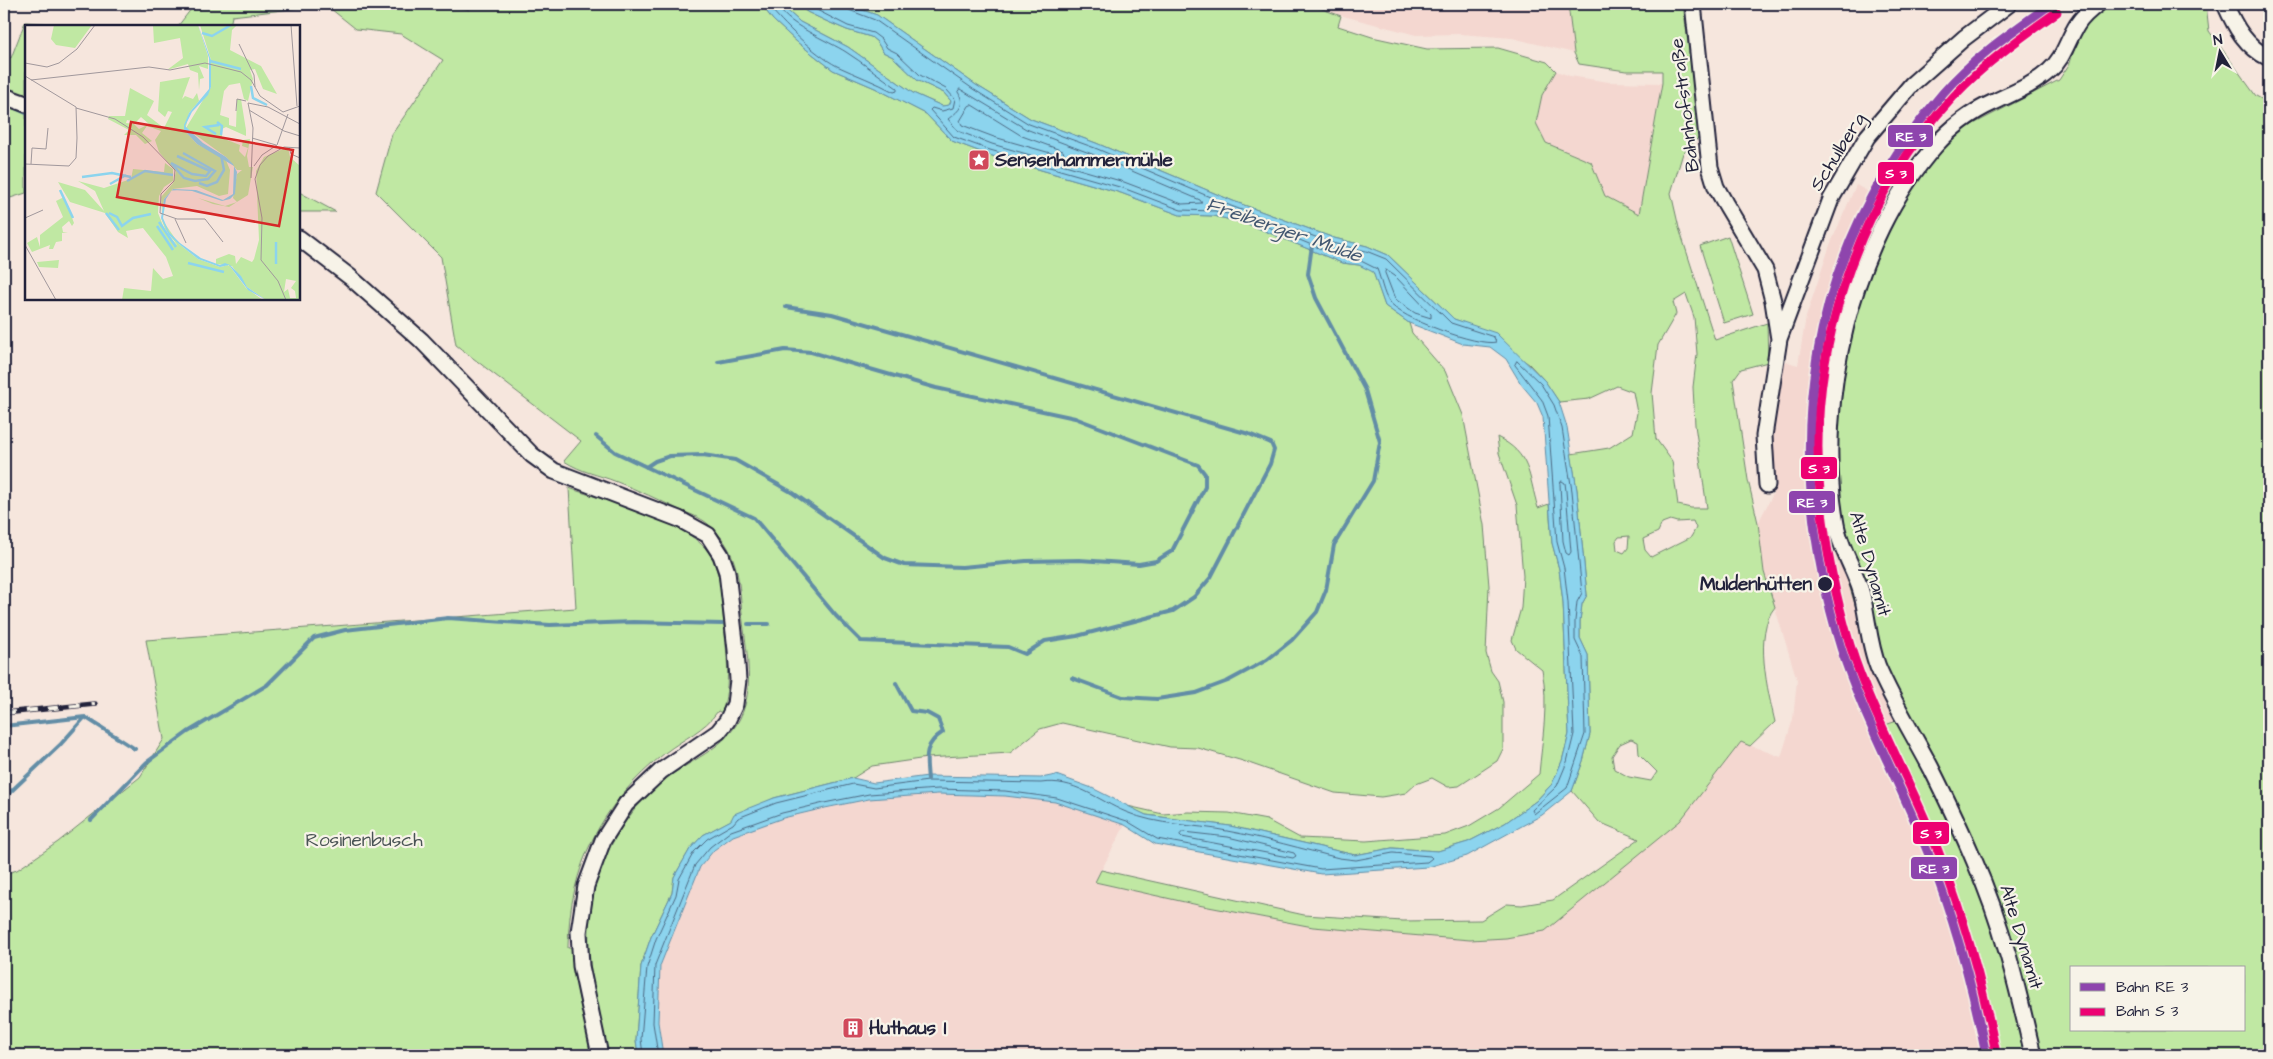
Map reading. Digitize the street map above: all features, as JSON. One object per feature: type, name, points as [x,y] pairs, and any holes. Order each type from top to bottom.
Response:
[{"type":"street","name":"Bahnhofstraße","points":[[1693,4],[1710,167],[1716,187],[1765,270],[1779,339],[1764,436],[1767,485]]},
{"type":"street","name":"Schulberg","points":[[1779,339],[1831,198],[1866,138],[1912,84],[1964,38],[2009,4]]},
{"type":"street","name":"Alte Dynamit","points":[[2034,1055],[2008,952],[1975,862],[1930,767],[1889,691],[1871,646],[1861,590],[1842,547],[1836,526],[1831,486],[1832,409],[1836,379],[1851,306],[1876,237],[1898,197],[1933,147],[1955,126],[1988,104],[2034,82],[2056,65],[2063,56],[2077,26],[2098,4]]},
{"type":"street","points":[[2225,4],[2236,28],[2245,41],[2260,54],[2269,58]]},
{"type":"street","points":[[4,96],[25,104]]},
{"type":"street","points":[[300,239],[350,277],[422,340],[532,455],[554,471],[680,519],[708,535],[721,554],[727,572],[736,650],[738,680],[735,704],[718,732],[661,771],[626,804],[603,840],[586,886],[580,922],[580,957],[600,1055]]},
{"type":"shaded area","points":[[1309,4],[1568,4],[1574,53],[1512,38],[1460,34],[1416,35],[1328,12]]},
{"type":"shaded area","points":[[1556,71],[1570,76],[1609,82],[1662,83],[1639,214],[1605,196],[1591,162],[1546,143],[1536,123],[1542,95]]},
{"type":"shaded area","points":[[1856,185],[1878,197],[1852,251],[1819,372],[1834,376],[1909,747],[1906,787],[1953,898],[1975,978],[1992,1055],[663,1055],[658,1022],[660,966],[700,867],[714,850],[733,836],[783,818],[869,799],[938,794],[1005,796],[1056,802],[1125,825],[1095,882],[1198,905],[1313,927],[1470,940],[1506,938],[1680,821],[1741,742],[1781,757],[1793,719],[1797,680],[1764,572],[1758,523],[1773,494],[1770,465],[1773,414],[1784,361],[1798,365],[1806,317],[1830,245]]},
{"type":"green space","points":[[195,4],[454,4],[469,10],[473,4],[761,4],[773,20],[797,42],[833,70],[875,88],[926,114],[952,141],[989,155],[1121,193],[1180,215],[1214,216],[1248,224],[1342,263],[1359,265],[1373,271],[1385,306],[1409,323],[1412,333],[1445,371],[1463,415],[1484,525],[1489,586],[1486,653],[1491,671],[1498,681],[1503,702],[1503,749],[1497,761],[1459,786],[1448,787],[1432,778],[1416,784],[1406,793],[1381,797],[1335,793],[1243,761],[1198,748],[1170,747],[1062,723],[1040,729],[1010,753],[927,758],[872,766],[853,778],[774,798],[703,835],[690,849],[674,877],[672,893],[651,937],[641,966],[636,1040],[638,1055],[608,1055],[597,1007],[590,961],[590,915],[594,891],[601,867],[612,843],[635,809],[663,781],[722,741],[740,719],[747,694],[748,671],[740,587],[731,553],[718,533],[702,519],[633,488],[584,471],[564,461],[581,441],[456,345],[441,257],[376,192],[392,134],[443,60],[401,34],[356,29],[326,5],[232,16],[230,25],[179,25]]},
{"type":"green space","points":[[780,4],[797,4],[807,12],[826,21],[871,37],[877,42],[883,52],[893,57],[917,80],[944,93],[951,101],[949,106],[942,106],[913,93],[848,47],[800,22]]},
{"type":"green space","points":[[845,4],[1309,4],[1341,16],[1338,26],[1372,37],[1427,49],[1498,48],[1547,62],[1556,71],[1542,95],[1536,123],[1546,143],[1591,162],[1605,196],[1639,214],[1662,83],[1662,71],[1626,71],[1579,64],[1574,53],[1568,4],[1683,4],[1700,136],[1683,153],[1671,193],[1679,228],[1715,340],[1767,323],[1768,362],[1741,369],[1733,380],[1748,480],[1758,523],[1764,572],[1775,607],[1768,618],[1763,647],[1766,679],[1775,722],[1750,746],[1741,742],[1680,821],[1545,931],[1506,938],[1470,940],[1313,927],[1198,905],[1095,882],[1101,870],[1304,915],[1403,921],[1481,920],[1507,904],[1522,905],[1553,900],[1639,839],[1599,822],[1572,791],[1590,734],[1588,655],[1580,638],[1582,604],[1587,595],[1577,490],[1571,454],[1609,448],[1633,433],[1637,413],[1633,392],[1617,386],[1589,399],[1559,402],[1545,381],[1529,364],[1474,327],[1454,319],[1388,255],[1367,246],[1334,238],[1233,201],[1096,143],[1031,119],[976,85],[877,15]],"holes":[[[1686,294],[1694,317],[1697,354],[1693,387],[1695,425],[1707,508],[1691,508],[1678,505],[1672,461],[1656,439],[1652,393],[1658,345],[1676,314],[1673,302]],[[1670,520],[1677,522],[1693,521],[1696,528],[1691,537],[1651,557],[1645,550],[1643,539],[1658,532],[1662,523]],[[1629,536],[1628,548],[1624,553],[1617,550],[1616,541],[1619,537]],[[1631,739],[1638,742],[1639,754],[1657,772],[1651,781],[1629,777],[1614,769],[1612,756],[1620,744]]]},
{"type":"green space","points":[[2098,4],[2206,4],[2209,31],[2256,96],[2269,103],[2269,1055],[1992,1055],[1975,978],[1953,898],[1879,727],[1897,721],[1859,618],[1838,548],[1834,376],[1819,371],[1840,290],[1870,215],[1898,165],[1918,178],[1952,135],[2059,80],[2070,63],[2084,16]]},
{"type":"green space","points":[[25,22],[53,24],[25,25],[25,193],[4,200],[4,55],[11,58]]},
{"type":"green space","points":[[300,193],[336,212],[300,212]]},
{"type":"green space","points":[[1728,236],[1753,314],[1724,323],[1700,246]]},
{"type":"green space","points":[[1497,437],[1516,450],[1522,458],[1530,475],[1538,508],[1549,504],[1552,543],[1559,569],[1563,602],[1569,734],[1562,761],[1552,784],[1536,801],[1505,823],[1468,842],[1438,851],[1392,848],[1355,855],[1230,826],[1146,815],[1123,805],[1163,814],[1188,812],[1229,813],[1267,820],[1300,838],[1366,841],[1445,835],[1469,826],[1499,808],[1539,774],[1544,722],[1544,683],[1542,670],[1516,649],[1512,640],[1521,608],[1523,576],[1517,505],[1499,453]]},
{"type":"green space","name":"Rosinenbusch","points":[[569,488],[650,515],[672,525],[705,548],[714,562],[719,578],[728,670],[727,691],[722,713],[718,711],[700,729],[665,753],[623,793],[606,815],[582,864],[570,918],[568,948],[572,948],[578,994],[592,1055],[4,1055],[4,874],[17,870],[58,842],[140,777],[164,739],[146,640],[576,608]]},
{"type":"water","name":"Freiberger Mulde","points":[[761,4],[780,4],[800,22],[848,47],[913,93],[942,106],[949,105],[951,101],[944,93],[917,80],[893,57],[883,52],[877,42],[871,37],[826,21],[807,12],[797,4],[845,4],[877,15],[976,85],[1031,119],[1096,143],[1233,201],[1334,238],[1367,246],[1388,255],[1454,319],[1496,333],[1545,381],[1559,402],[1567,427],[1577,490],[1587,595],[1582,604],[1580,638],[1588,655],[1590,734],[1572,791],[1542,815],[1467,856],[1428,867],[1321,874],[1155,844],[1125,825],[1055,802],[1005,796],[938,794],[869,799],[783,818],[733,836],[714,850],[700,867],[660,966],[658,1022],[663,1055],[638,1055],[636,1040],[641,966],[651,937],[672,893],[674,877],[690,849],[703,835],[731,820],[734,814],[774,798],[853,778],[874,783],[928,776],[1041,778],[1056,775],[1092,788],[1146,815],[1230,826],[1355,855],[1392,848],[1438,851],[1468,842],[1505,823],[1536,801],[1552,784],[1562,761],[1569,734],[1563,602],[1559,569],[1552,543],[1543,417],[1537,403],[1521,384],[1506,359],[1490,347],[1463,344],[1409,323],[1385,306],[1373,272],[1359,265],[1342,263],[1248,224],[1214,216],[1180,215],[1121,193],[989,155],[952,141],[926,114],[875,88],[833,70],[797,42],[773,20]]},
{"type":"waterway","points":[[13,107],[25,113]]},
{"type":"waterway","name":"Freiberger Mulde","points":[[1072,678],[1123,697],[1157,699],[1196,693],[1228,681],[1267,660],[1292,640],[1317,612],[1326,590],[1334,545],[1373,481],[1380,442],[1365,390],[1316,298],[1308,274],[1312,245]]},
{"type":"waterway","points":[[596,436],[615,452],[754,518],[836,616],[861,641],[1008,647],[1025,654],[1045,641],[1077,636],[1173,611],[1194,597],[1211,577],[1270,464],[1274,450],[1271,443],[1249,434],[832,314],[786,307]]},
{"type":"waterway","points":[[646,467],[655,461],[670,456],[703,455],[735,460],[793,493],[885,558],[904,565],[962,567],[1026,561],[1079,560],[1139,564],[1156,561],[1172,551],[1205,487],[1205,474],[1198,465],[1075,418],[936,388],[811,352],[785,350],[718,362]]},
{"type":"waterway","points":[[91,820],[147,762],[188,732],[267,685],[314,638],[345,630],[448,618],[550,625],[633,622],[722,624]]},
{"type":"waterway","points":[[748,624],[769,624]]},
{"type":"waterway","points":[[896,683],[911,711],[927,713],[938,719],[943,732],[932,742],[927,752],[928,779]]},
{"type":"waterway","points":[[4,726],[85,717],[135,749]]},
{"type":"waterway","points":[[4,798],[60,745],[85,717]]},
{"type":"railway","points":[[4,713],[95,704]]},
{"type":"transit line","points":[[1986,1055],[1974,998],[1950,913],[1919,831],[1858,695],[1841,648],[1822,574],[1812,500],[1810,427],[1817,356],[1834,287],[1860,220],[1896,155],[1943,93],[1967,68],[2022,24],[2051,4]]},
{"type":"transit line","points":[[1996,1053],[1984,996],[1951,885],[1920,808],[1867,692],[1845,627],[1829,557],[1821,503],[1818,448],[1821,393],[1830,339],[1844,285],[1864,234],[1889,184],[1919,138],[1954,96],[1990,62],[2057,12]]},
{"type":"place","name":"Sensenhammermühle","points":[[979,160]]},
{"type":"place","name":"Muldenhütten","points":[[1825,584]]},
{"type":"place","name":"Huthaus I","points":[[853,1028]]}]
